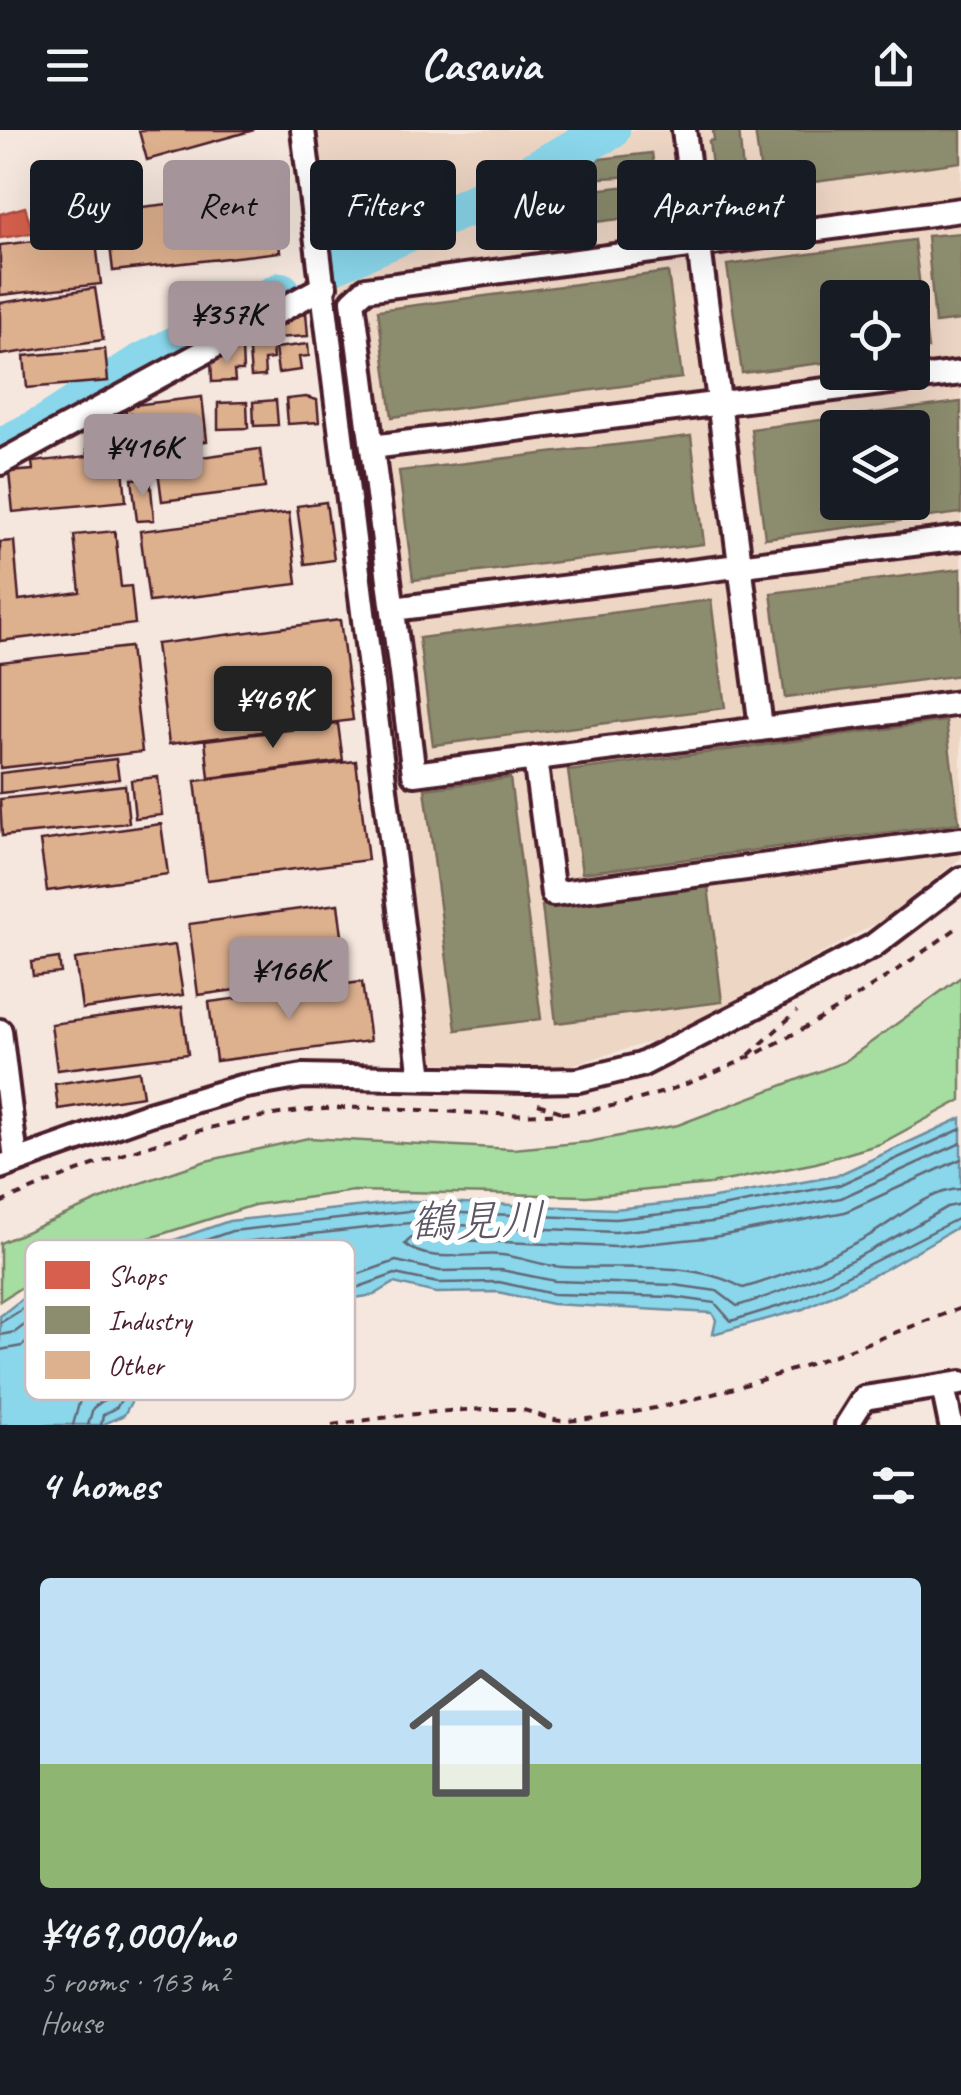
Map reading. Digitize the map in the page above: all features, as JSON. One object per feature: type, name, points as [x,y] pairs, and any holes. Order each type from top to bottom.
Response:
[{"type":"street","points":[[303,130],[420,1078]]},
{"type":"street","points":[[684,130],[688,160]]},
{"type":"street","points":[[816,229],[961,210]]},
{"type":"street","points":[[655,250],[366,289],[354,301],[414,774],[961,703]]},
{"type":"street","points":[[700,250],[760,727]]},
{"type":"street","points":[[0,463],[325,286]]},
{"type":"street","points":[[372,447],[961,373]]},
{"type":"street","points":[[392,609],[961,538]]},
{"type":"street","points":[[534,758],[552,894],[961,839]]},
{"type":"street","points":[[0,1031],[8,1163],[150,1114],[270,1081],[303,1076],[579,1080],[641,1065],[873,946],[961,879]]},
{"type":"street","points":[[847,1425],[864,1398],[952,1385],[951,1425]]},
{"type":"path","points":[[742,1062],[808,1001]]},
{"type":"path","points":[[332,1425],[429,1410],[520,1409],[560,1422],[635,1413],[842,1352],[961,1308]]},
{"type":"shaded area","points":[[315,130],[961,130],[961,858],[884,919],[675,1035],[568,1066],[430,1063],[330,250],[456,250],[456,160],[319,160]]},
{"type":"green space","points":[[961,977],[961,1100],[880,1144],[816,1163],[710,1184],[587,1196],[354,1191],[254,1205],[143,1240],[25,1240],[25,1285],[0,1301],[0,1243],[129,1187],[206,1161],[308,1138],[513,1149],[588,1142],[678,1125],[844,1062]]},
{"type":"water","name":"鶴見川","points":[[961,1118],[961,1225],[882,1271],[803,1309],[713,1334],[716,1320],[712,1313],[552,1304],[498,1292],[436,1293],[394,1283],[374,1295],[355,1298],[355,1240],[174,1240],[229,1221],[409,1201],[615,1209],[709,1199],[836,1176]]},
{"type":"water","points":[[25,1297],[25,1400],[132,1400],[124,1415],[102,1425],[0,1425],[0,1316]]},
{"type":"building: Shops","points":[[25,207],[30,233],[0,238],[0,214]]},
{"type":"building: Industry","points":[[713,130],[739,130],[742,160],[711,160],[709,141],[714,140]]},
{"type":"building: Industry","points":[[755,130],[961,130],[961,162],[816,182],[816,160],[759,160]]},
{"type":"building: Industry","points":[[652,153],[653,160],[617,160],[617,177],[597,178],[597,160],[591,160]]},
{"type":"building: Industry","points":[[617,187],[617,219],[597,222],[597,190]]},
{"type":"building: Industry","points":[[961,233],[961,320],[935,323],[927,236]]},
{"type":"building: Industry","points":[[914,240],[919,280],[820,280],[820,363],[742,373],[727,265]]},
{"type":"building: Industry","points":[[668,272],[682,378],[392,417],[378,310]]},
{"type":"building: Industry","points":[[961,402],[961,513],[930,517],[930,410],[899,410]]},
{"type":"building: Industry","points":[[820,420],[820,520],[906,520],[765,538],[751,429]]},
{"type":"building: Industry","points":[[691,436],[704,544],[413,580],[399,471]]},
{"type":"building: Industry","points":[[961,569],[961,675],[785,698],[771,593]]},
{"type":"building: Industry","points":[[711,600],[725,708],[433,745],[419,638]]},
{"type":"building: Industry","points":[[946,721],[959,823],[582,873],[568,771]]},
{"type":"building: Industry","points":[[510,778],[541,1019],[456,1030],[425,789]]},
{"type":"building: Industry","points":[[708,886],[722,1002],[556,1023],[542,906]]},
{"type":"building: Other","points":[[254,130],[147,160],[139,131]]},
{"type":"building: Other","points":[[163,205],[163,250],[280,252],[113,271],[111,250],[143,250],[143,207]]},
{"type":"building: Other","points":[[30,242],[30,250],[97,250],[101,284],[0,295],[0,245]]},
{"type":"building: Other","points":[[95,288],[103,340],[0,355],[0,303]]},
{"type":"building: Other","points":[[306,312],[308,336],[275,338],[274,325],[286,324],[285,317],[293,313]]},
{"type":"building: Other","points":[[271,334],[273,359],[264,360],[265,376],[251,377],[248,339]]},
{"type":"building: Other","points":[[308,344],[309,356],[299,357],[301,370],[278,373],[275,348]]},
{"type":"building: Other","points":[[242,348],[243,371],[234,371],[235,381],[212,382],[211,358],[226,357],[226,349]]},
{"type":"building: Other","points":[[105,349],[108,381],[27,388],[24,356]]},
{"type":"building: Other","points":[[202,397],[207,441],[135,450],[131,414],[126,415],[125,406]]},
{"type":"building: Other","points":[[286,399],[317,400],[319,422],[288,424]]},
{"type":"building: Other","points":[[276,400],[278,425],[254,426],[253,402]]},
{"type":"building: Other","points":[[247,402],[248,428],[218,429],[218,403]]},
{"type":"building: Other","points":[[121,445],[126,501],[13,512],[9,472],[33,470],[32,462],[88,456],[87,449]]},
{"type":"building: Other","points":[[260,449],[265,488],[162,501],[157,463]]},
{"type":"building: Other","points":[[150,478],[154,520],[137,521],[132,479]]},
{"type":"building: Other","points":[[326,502],[334,560],[305,564],[297,506]]},
{"type":"building: Other","points":[[289,513],[297,584],[149,602],[140,531]]},
{"type":"building: Other","points":[[115,531],[121,587],[131,586],[135,624],[0,641],[0,542],[14,541],[19,600],[80,592],[74,535]]},
{"type":"building: Other","points":[[340,620],[353,720],[169,744],[156,644]]},
{"type":"building: Other","points":[[130,647],[142,752],[0,768],[0,662]]},
{"type":"building: Other","points":[[338,724],[343,761],[209,778],[205,740]]},
{"type":"building: Other","points":[[116,759],[119,779],[0,793],[0,773]]},
{"type":"building: Other","points":[[356,761],[368,860],[207,880],[195,781]]},
{"type":"building: Other","points":[[158,777],[162,815],[135,818],[131,780]]},
{"type":"building: Other","points":[[125,785],[129,823],[2,836],[0,799]]},
{"type":"building: Other","points":[[161,824],[168,874],[47,891],[40,841]]},
{"type":"building: Other","points":[[338,904],[347,975],[198,995],[189,924]]},
{"type":"building: Other","points":[[175,945],[183,995],[82,1009],[75,959]]},
{"type":"building: Other","points":[[59,958],[61,973],[33,976],[31,962]]},
{"type":"building: Other","points":[[362,982],[370,1041],[216,1061],[209,1002]]},
{"type":"building: Other","points":[[182,1007],[188,1054],[57,1070],[51,1024]]},
{"type":"building: Other","points":[[139,1071],[143,1096],[58,1109],[55,1084]]},
{"type":"waterway","points":[[333,264],[469,206],[610,130]]},
{"type":"waterway","points":[[0,448],[47,424],[138,365],[281,292]]}]
